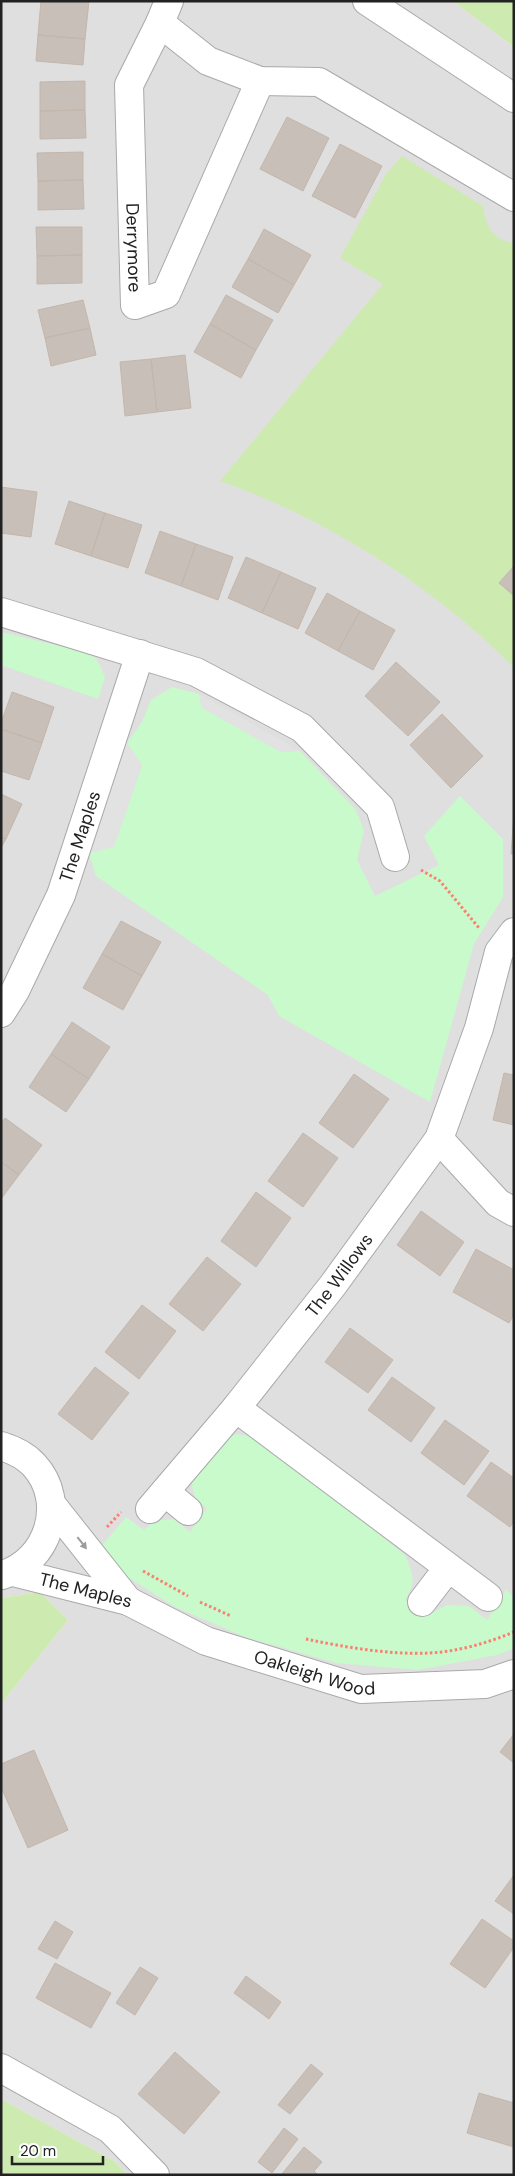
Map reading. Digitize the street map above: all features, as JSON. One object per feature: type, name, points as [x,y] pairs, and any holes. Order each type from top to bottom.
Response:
[{"type":"street","points":[[367,1],[514,98]]},
{"type":"street","name":"Derrymore","points":[[260,81],[166,294],[135,305],[129,85],[165,12],[208,61],[260,81],[320,82],[514,197]]},
{"type":"street","points":[[1,612],[196,672],[302,728],[380,807],[395,857]]},
{"type":"street","name":"The Maples","points":[[1,1013],[15,991],[61,895],[140,654]]},
{"type":"street","name":"The Willows","points":[[158,1500],[236,1408],[333,1285],[439,1139],[479,1028],[506,942]]},
{"type":"street","points":[[439,1139],[498,1203],[514,1212]]},
{"type":"street","points":[[236,1408],[488,1597]]},
{"type":"street","points":[[1,1446],[18,1452],[35,1466],[46,1484],[52,1505],[50,1525],[43,1544],[30,1560],[7,1573]]},
{"type":"street","points":[[158,1500],[188,1511]]},
{"type":"street","name":"The Maples","points":[[52,1505],[128,1601]]},
{"type":"street","points":[[422,1602],[448,1568]]},
{"type":"street","name":"The Maples","points":[[7,1573],[128,1601]]},
{"type":"street","name":"Oakleigh Wood","points":[[128,1601],[206,1641],[361,1689],[485,1684],[514,1674]]},
{"type":"street","points":[[1,2068],[110,2129],[155,2175]]},
{"type":"path","points":[[395,857],[440,881],[506,942]]},
{"type":"path","points":[[111,1536],[106,1528],[129,1504],[158,1500]]},
{"type":"path","points":[[140,1569],[196,1600],[237,1618]]},
{"type":"path","points":[[300,1637],[348,1648],[429,1653],[487,1643],[514,1632]]},
{"type":"shaded area","points":[[1,1],[453,1],[514,47],[514,2175],[127,2175],[114,2161],[1,2099],[1,1704],[68,1620],[40,1592],[1,1598]]},
{"type":"shaded area","points":[[199,694],[300,751],[281,752],[202,708]]},
{"type":"shaded area","points":[[127,743],[142,765],[114,847],[89,853]]},
{"type":"green space","points":[[453,1],[514,1],[514,47]]},
{"type":"green space","points":[[402,156],[483,206],[491,231],[500,239],[514,243],[514,668],[451,611],[378,558],[299,514],[220,481],[383,284],[340,258],[386,174]]},
{"type":"green space","points":[[1,632],[77,650],[96,658],[105,677],[98,699],[1,665]]},
{"type":"green space","points":[[172,687],[199,694],[202,708],[281,752],[300,751],[356,810],[364,831],[357,860],[375,896],[439,865],[424,836],[460,796],[503,839],[503,897],[474,944],[430,1102],[279,1016],[268,995],[96,876],[89,853],[114,846],[142,765],[127,743],[142,722],[151,700]]},
{"type":"green space","points":[[237,1434],[259,1438],[405,1555],[410,1568],[412,1583],[405,1600],[423,1617],[447,1605],[469,1606],[487,1620],[506,1590],[514,1597],[514,1648],[497,1655],[418,1670],[336,1663],[245,1637],[175,1607],[126,1576],[101,1547],[126,1517],[144,1530],[155,1521],[174,1519],[190,1532],[207,1508],[196,1501],[192,1486],[194,1472],[218,1441]]},
{"type":"green space","points":[[40,1592],[68,1620],[1,1704],[1,1598]]},
{"type":"green space","points":[[1,2099],[114,2161],[127,2175],[1,2175]]},
{"type":"building","points":[[41,1],[89,1],[85,39],[38,35]]},
{"type":"building","points":[[38,35],[85,39],[83,65],[36,61]]},
{"type":"building","points":[[85,81],[85,110],[40,111],[40,82]]},
{"type":"building","points":[[85,110],[86,138],[40,139],[40,111]]},
{"type":"building","points":[[287,117],[329,138],[303,191],[260,169]]},
{"type":"building","points":[[340,144],[382,166],[355,218],[312,196]]},
{"type":"building","points":[[83,152],[83,180],[38,181],[37,153]]},
{"type":"building","points":[[83,180],[84,209],[38,210],[38,181]]},
{"type":"building","points":[[36,227],[82,227],[82,255],[37,256]]},
{"type":"building","points":[[264,229],[311,255],[294,285],[248,259]]},
{"type":"building","points":[[82,255],[82,283],[37,284],[37,256]]},
{"type":"building","points":[[248,259],[294,285],[278,313],[232,287]]},
{"type":"building","points":[[226,295],[273,320],[256,350],[210,324]]},
{"type":"building","points":[[83,300],[90,328],[45,338],[38,310]]},
{"type":"building","points":[[210,324],[256,350],[241,378],[194,352]]},
{"type":"building","points":[[90,328],[96,355],[51,366],[45,338]]},
{"type":"building","points":[[185,355],[191,408],[157,412],[151,359]]},
{"type":"building","points":[[151,359],[157,412],[125,416],[120,362]]},
{"type":"building","points":[[1,487],[37,492],[31,537],[1,533]]},
{"type":"building","points":[[69,501],[105,513],[91,556],[55,544]]},
{"type":"building","points":[[105,513],[142,525],[128,568],[91,556]]},
{"type":"building","points":[[160,531],[196,544],[181,586],[145,573]]},
{"type":"building","points":[[196,544],[233,557],[218,600],[181,586]]},
{"type":"building","points":[[246,557],[281,572],[262,613],[228,598]]},
{"type":"building","points":[[514,566],[514,596],[499,583]]},
{"type":"building","points":[[281,572],[316,588],[298,629],[262,613]]},
{"type":"building","points":[[327,593],[360,611],[338,651],[305,633]]},
{"type":"building","points":[[360,611],[395,630],[373,670],[338,651]]},
{"type":"building","points":[[396,662],[440,702],[408,736],[365,696]]},
{"type":"building","points":[[12,692],[54,707],[42,743],[1,729],[1,723]]},
{"type":"building","points":[[442,714],[483,756],[451,788],[410,745]]},
{"type":"building","points":[[1,729],[42,743],[29,780],[1,771]]},
{"type":"building","points":[[1,794],[22,804],[6,839],[1,837]]},
{"type":"building","points":[[514,814],[514,854],[511,854]]},
{"type":"building","points":[[1,837],[6,839],[1,848]]},
{"type":"building","points":[[121,921],[161,942],[142,976],[102,954]]},
{"type":"building","points":[[102,954],[142,976],[123,1010],[83,988]]},
{"type":"building","points":[[72,1022],[110,1047],[89,1079],[51,1054]]},
{"type":"building","points":[[51,1054],[89,1079],[66,1112],[29,1087]]},
{"type":"building","points":[[504,1073],[514,1075],[514,1125],[493,1120]]},
{"type":"building","points":[[354,1074],[389,1099],[353,1148],[319,1123]]},
{"type":"building","points":[[5,1118],[42,1145],[19,1175],[1,1162],[1,1123]]},
{"type":"building","points":[[303,1133],[338,1158],[303,1207],[268,1181]]},
{"type":"building","points":[[1,1162],[19,1175],[1,1199]]},
{"type":"building","points":[[256,1192],[291,1218],[256,1267],[221,1241]]},
{"type":"building","points":[[421,1211],[464,1242],[440,1276],[397,1245]]},
{"type":"building","points":[[476,1249],[514,1270],[514,1314],[509,1323],[453,1292]]},
{"type":"building","points":[[207,1257],[241,1284],[203,1331],[169,1304]]},
{"type":"building","points":[[142,1305],[176,1331],[139,1379],[105,1352]]},
{"type":"building","points":[[350,1328],[393,1360],[368,1393],[325,1362]]},
{"type":"building","points":[[95,1367],[129,1393],[92,1440],[58,1414]]},
{"type":"building","points":[[392,1377],[435,1408],[411,1442],[368,1410]]},
{"type":"building","points":[[445,1420],[489,1451],[464,1485],[421,1453]]},
{"type":"building","points":[[491,1462],[514,1478],[514,1521],[510,1527],[467,1496]]},
{"type":"building","points":[[514,1734],[514,1763],[500,1752]]},
{"type":"building","points":[[34,1750],[68,1830],[28,1848],[1,1787],[1,1764]]},
{"type":"building","points":[[514,1875],[514,1914],[495,1901]]},
{"type":"building","points":[[482,1919],[514,1941],[514,1947],[485,1988],[450,1964]]},
{"type":"building","points":[[55,1921],[73,1932],[57,1959],[38,1949]]},
{"type":"building","points":[[55,1963],[111,1993],[91,2028],[36,1998]]},
{"type":"building","points":[[140,1967],[158,1978],[135,2015],[116,2003]]},
{"type":"building","points":[[246,1976],[281,2002],[269,2019],[234,1993]]},
{"type":"building","points":[[175,2052],[220,2092],[184,2134],[138,2094]]},
{"type":"building","points":[[311,2064],[323,2074],[290,2114],[278,2105]]},
{"type":"building","points":[[479,2093],[514,2103],[514,2147],[467,2133]]},
{"type":"building","points":[[284,2128],[298,2139],[272,2173],[258,2162]]},
{"type":"building","points":[[304,2147],[322,2162],[314,2171],[318,2175],[281,2175]]}]
